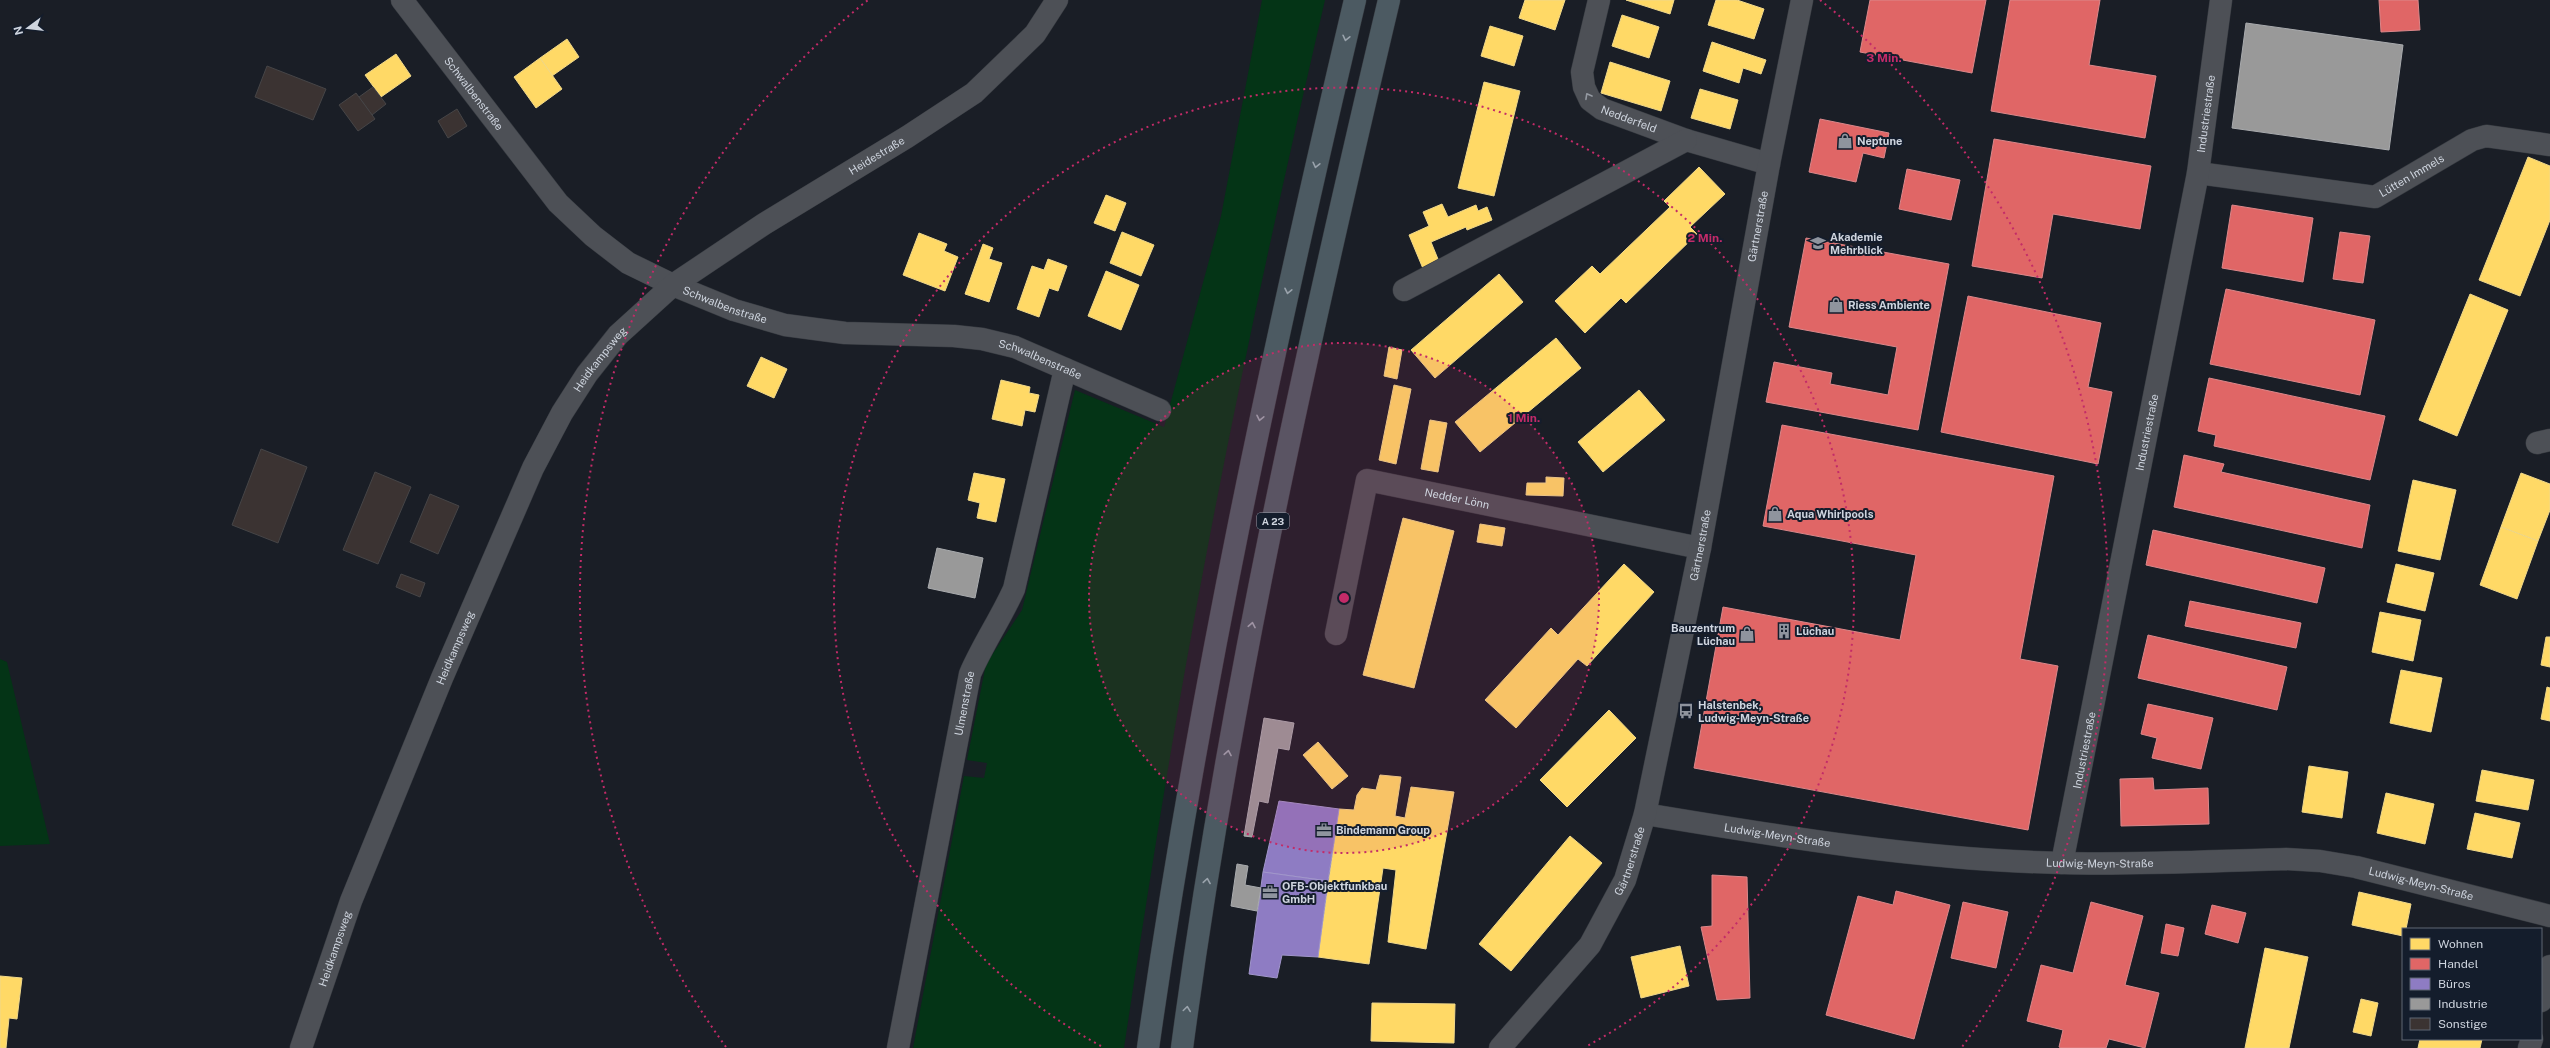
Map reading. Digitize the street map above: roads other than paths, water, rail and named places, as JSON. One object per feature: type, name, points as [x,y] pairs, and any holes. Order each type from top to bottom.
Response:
[{"type":"highway","points":[[1148,1048],[1185,806],[1219,618],[1304,217],[1355,0]]},
{"type":"highway","name":"A 23","points":[[1182,1048],[1217,819],[1280,486],[1336,224],[1389,0]]},
{"type":"street","name":"Schwalbenstraße","points":[[402,0],[558,203],[593,236],[628,264],[673,285],[734,310],[785,326],[845,333],[954,336],[982,339],[1015,347],[1160,410]]},
{"type":"street","name":"Heidestraße","points":[[673,285],[764,224],[907,137],[974,93],[1035,34],[1057,0]]},
{"type":"street","name":"Nedderfeld","points":[[1599,0],[1582,72],[1584,87],[1590,100],[1602,109],[1686,140],[1769,164]]},
{"type":"street","name":"Gärtnerstraße","points":[[1500,1048],[1590,945],[1625,880],[1646,814],[1700,548],[1769,164],[1802,0]]},
{"type":"street","name":"Industriestraße","points":[[2062,863],[2198,173],[2221,0]]},
{"type":"street","name":"Lütten Immels","points":[[2198,173],[2375,197],[2472,140],[2486,136],[2550,145]]},
{"type":"street","points":[[1404,290],[1686,140]]},
{"type":"street","name":"Heidkampsweg","points":[[301,1048],[351,900],[442,678],[533,468],[562,413],[587,374],[618,335],[673,285]]},
{"type":"street","name":"Ulmenstraße","points":[[898,1048],[970,674],[983,645],[1005,610],[1014,588],[1065,369]]},
{"type":"street","name":"Nedder Lönn","points":[[1336,634],[1367,480],[1700,548]]},
{"type":"street","name":"Ludwig-Meyn-Straße","points":[[1646,814],[1785,837],[1919,854],[2062,863],[2286,859],[2320,861],[2356,867],[2550,916]]},
{"type":"street","points":[[2542,997],[2550,966]]},
{"type":"place","name":"Neptune","points":[[1845,141]]},
{"type":"place","name":"Akademie Mehrblick","points":[[1818,243]]},
{"type":"place","name":"Riess Ambiente","points":[[1836,305]]},
{"type":"place","name":"Aqua Whirlpools","points":[[1775,514]]},
{"type":"place","name":"Lüchau","points":[[1784,631]]},
{"type":"place","name":"Bauzentrum Lüchau","points":[[1747,634]]},
{"type":"place","name":"Halstenbek, Ludwig-Meyn-Straße","points":[[1686,711]]},
{"type":"place","name":"Bindemann Group","points":[[1324,830]]},
{"type":"place","name":"OFB-Objektfunkbau GmbH","points":[[1270,892]]}]
